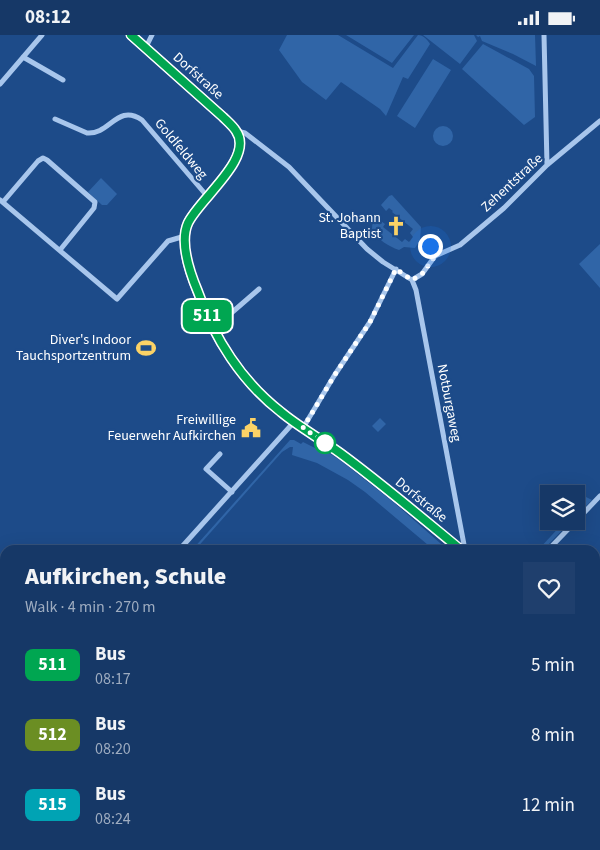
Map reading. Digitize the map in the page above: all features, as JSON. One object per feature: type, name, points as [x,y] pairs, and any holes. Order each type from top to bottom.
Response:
[{"type":"street","name":"Dorfstraße","points":[[131,35],[236,131],[240,142]]},
{"type":"street","points":[[146,47],[152,35]]},
{"type":"street","points":[[544,35],[547,165]]},
{"type":"street","points":[[0,84],[39,36]]},
{"type":"street","points":[[23,57],[63,80]]},
{"type":"street","name":"Goldfeldweg","points":[[55,119],[87,133],[93,133],[125,115],[136,116],[142,120],[206,197]]},
{"type":"street","name":"Zehentstraße","points":[[435,256],[460,245],[504,208],[547,165],[600,121]]},
{"type":"street","points":[[236,131],[245,133],[289,167],[367,249],[412,280],[422,274],[435,256],[428,244],[422,243]]},
{"type":"street","points":[[60,250],[94,208],[95,202],[47,160],[41,159],[1,201],[117,299],[168,241],[185,236],[188,224],[197,208],[221,181],[235,160],[240,151],[240,142],[249,141],[257,143]]},
{"type":"street","name":"Dorfstraße","points":[[185,236],[191,272],[206,314],[243,375],[270,403],[369,475],[455,545]]},
{"type":"street","points":[[303,428],[334,376],[370,322],[396,269]]},
{"type":"street","name":"Notburgaweg","points":[[412,280],[416,290],[465,545]]},
{"type":"street","points":[[214,328],[259,289]]},
{"type":"street","points":[[184,545],[294,422]]},
{"type":"street","points":[[220,454],[206,469],[232,492]]},
{"type":"street","points":[[585,512],[600,496]]},
{"type":"street","points":[[553,545],[567,530]]},
{"type":"shaded area","points":[[287,35],[338,35],[393,68],[418,35],[425,38],[430,44],[408,79],[403,77],[386,116],[380,109],[341,82],[326,100],[302,82],[279,50]]},
{"type":"shaded area","points":[[346,35],[414,35],[392,63]]},
{"type":"shaded area","points":[[423,35],[474,35],[477,41],[460,64]]},
{"type":"shaded area","points":[[476,35],[535,35],[536,66],[482,41],[480,36]]},
{"type":"shaded area","points":[[483,44],[529,69],[534,76],[535,117],[524,125],[462,69]]},
{"type":"shaded area","points":[[433,59],[451,70],[415,128],[397,116]]},
{"type":"shaded area","points":[[443,126],[450,129],[453,136],[450,143],[443,146],[436,143],[433,136],[436,129]]},
{"type":"shaded area","points":[[101,178],[117,194],[107,205],[102,205],[88,192]]},
{"type":"shaded area","points":[[392,195],[421,227],[420,240],[415,248],[404,247],[399,250],[380,239],[372,229],[373,215],[385,224],[383,227],[402,242],[405,239],[409,242],[413,237],[410,233],[413,229],[389,208],[386,211],[381,205]]},
{"type":"shaded area","points":[[600,244],[600,288],[579,264]]},
{"type":"shaded area","points":[[380,418],[386,424],[378,432],[372,426]]},
{"type":"shaded area","points":[[290,440],[294,440],[329,453],[341,461],[391,500],[442,545],[428,545],[365,492],[317,463],[292,455],[293,447],[290,447],[282,452],[199,545],[196,545]]},
{"type":"shaded area","points":[[585,496],[592,500],[585,507]]},
{"type":"shaded area","points":[[557,530],[562,530],[548,545],[543,545]]},
{"type":"bus line","name":"511","points":[[131,35],[223,117],[239,137],[240,151],[221,181],[197,208],[188,224],[185,236],[187,255],[197,292],[206,314],[224,346],[243,375],[256,390],[280,411],[384,487],[455,545]]},
{"type":"place","name":"St. Johann Baptist","points":[[396,226]]},
{"type":"place","name":"Diver's Indoor Tauchsportzentrum","points":[[146,348]]},
{"type":"place","name":"Freiwillige Feuerwehr Aufkirchen","points":[[251,428]]},
{"type":"route","points":[[325,443],[329,445],[303,428],[334,376],[370,322],[396,269],[412,280],[422,274],[435,256],[430,246]]}]
